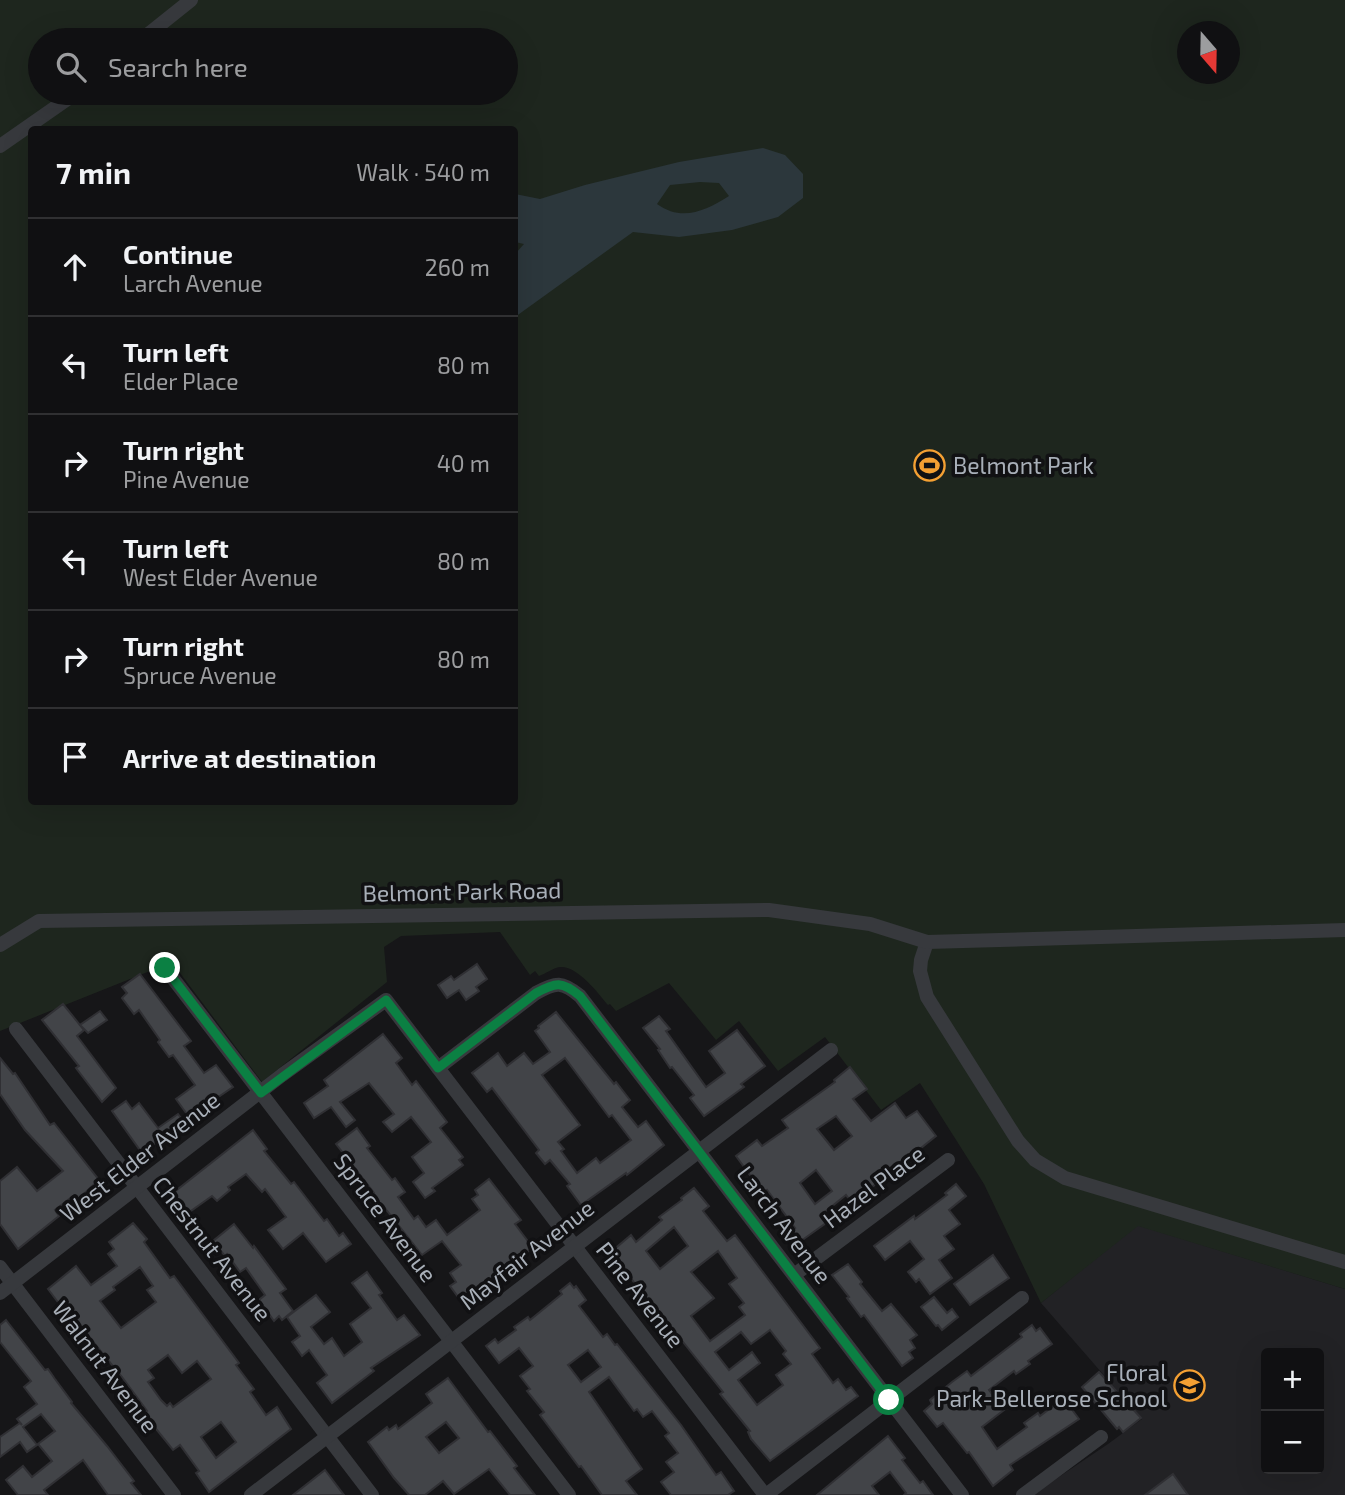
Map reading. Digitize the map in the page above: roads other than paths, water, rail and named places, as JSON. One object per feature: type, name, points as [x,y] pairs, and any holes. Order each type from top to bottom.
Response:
[{"type":"street","points":[[156,28],[191,0]]},
{"type":"street","points":[[29,126],[59,105]]},
{"type":"street","points":[[0,146],[28,126]]},
{"type":"street","name":"Belmont Park Road","points":[[0,945],[39,921],[769,910],[870,923],[927,942]]},
{"type":"street","points":[[1345,930],[927,942],[920,971],[928,997],[1009,1127],[1035,1160],[1065,1178],[1345,1262]]},
{"type":"street","name":"Spruce Avenue","points":[[165,968],[569,1495]]},
{"type":"street","name":"Larch Avenue","points":[[438,1068],[536,993],[553,984],[568,986],[580,996],[962,1495]]},
{"type":"street","name":"Pine Avenue","points":[[375,1008],[386,1000],[765,1495]]},
{"type":"street","name":"West Elder Avenue","points":[[0,1293],[375,1008]]},
{"type":"street","name":"Chestnut Avenue","points":[[16,1029],[372,1495]]},
{"type":"street","name":"Mayfair Avenue","points":[[251,1495],[831,1050]]},
{"type":"street","name":"Hazel Place","points":[[794,1275],[948,1160]]},
{"type":"street","name":"Walnut Avenue","points":[[0,1267],[174,1495]]},
{"type":"street","points":[[765,1495],[1022,1298]]},
{"type":"street","points":[[1023,1495],[1101,1437]]},
{"type":"place","name":"Belmont Park","points":[[930,466]]},
{"type":"place","name":"Floral Park-Bellerose School","points":[[1190,1386]]}]
